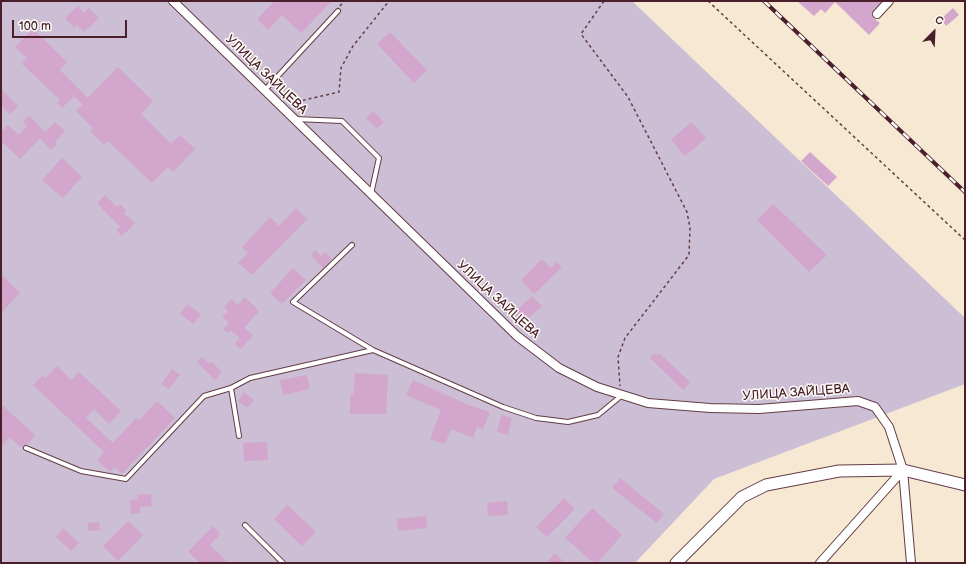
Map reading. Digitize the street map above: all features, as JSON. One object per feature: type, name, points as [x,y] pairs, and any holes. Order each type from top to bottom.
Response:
[{"type":"street","name":"УЛИЦА ЗАЙЦЕВА","points":[[173,1],[517,336],[559,368],[597,387],[621,396],[648,403],[710,408],[759,409],[858,401],[875,407],[889,427],[903,470],[911,563]]},
{"type":"street","points":[[877,14],[889,1]]},
{"type":"street","points":[[676,563],[742,497],[766,485],[840,471],[903,470],[965,485]]},
{"type":"street","points":[[820,563],[903,470]]},
{"type":"lane","points":[[265,90],[338,11]]},
{"type":"lane","points":[[294,119],[342,121],[378,158],[371,194]]},
{"type":"lane","points":[[352,245],[293,302],[373,350],[503,407],[536,418],[568,422],[598,415],[621,396]]},
{"type":"lane","points":[[26,448],[81,471],[126,479],[204,396],[232,388],[250,378],[373,350]]},
{"type":"lane","points":[[232,388],[239,436]]},
{"type":"lane","points":[[245,525],[283,563]]},
{"type":"path","points":[[287,112],[300,101],[339,92],[341,68],[353,46],[389,1]]},
{"type":"path","points":[[604,1],[580,34],[628,97],[687,212],[690,228],[688,255],[624,338],[618,357],[621,396]]},
{"type":"path","points":[[708,1],[965,240]]},
{"type":"shaded area","points":[[1,1],[632,1],[965,318],[965,384],[714,479],[635,563],[1,563]]},
{"type":"building","points":[[275,1],[332,1],[301,33],[282,15],[268,30],[257,19]]},
{"type":"building","points":[[797,1],[882,1],[872,13],[873,18],[880,23],[869,35],[835,2],[825,13],[821,9],[814,16]]},
{"type":"building","points":[[78,6],[84,13],[89,8],[99,18],[84,32],[77,25],[74,28],[65,18]]},
{"type":"building","points":[[953,8],[959,15],[946,26],[941,19]]},
{"type":"building","points":[[33,29],[67,62],[60,70],[88,98],[118,67],[153,101],[141,114],[171,144],[180,135],[195,149],[173,172],[168,167],[152,183],[108,141],[104,145],[90,131],[93,128],[76,111],[83,105],[74,96],[62,108],[57,103],[60,100],[22,64],[27,58],[15,47]]},
{"type":"building","points":[[390,32],[427,70],[414,83],[377,44]]},
{"type":"building","points":[[1,89],[18,106],[10,114],[1,105]]},
{"type":"building","points":[[373,111],[384,122],[377,128],[366,118]]},
{"type":"building","points":[[29,115],[45,132],[55,122],[65,131],[55,142],[57,144],[51,150],[40,138],[20,159],[1,141],[1,132],[8,125],[19,135],[27,126],[23,121]]},
{"type":"building","points":[[691,122],[706,138],[685,156],[671,140]]},
{"type":"building","points":[[810,152],[837,177],[828,186],[801,161]]},
{"type":"building","points":[[62,158],[82,177],[63,198],[42,180]]},
{"type":"building","points":[[105,195],[117,207],[120,204],[126,210],[124,213],[135,223],[122,236],[116,230],[120,227],[97,203]]},
{"type":"building","points":[[773,204],[827,255],[809,272],[757,220]]},
{"type":"building","points":[[296,208],[307,219],[252,275],[238,263],[248,253],[242,247],[270,217],[279,226]]},
{"type":"building","points":[[315,250],[321,256],[325,252],[332,259],[323,268],[311,255]]},
{"type":"building","points":[[542,259],[551,268],[557,262],[562,267],[534,294],[521,280]]},
{"type":"building","points":[[293,268],[306,280],[282,304],[270,293]]},
{"type":"building","points":[[1,274],[20,293],[1,313]]},
{"type":"building","points":[[532,296],[542,306],[521,325],[512,315]]},
{"type":"building","points":[[245,297],[259,311],[244,328],[253,335],[241,349],[235,344],[240,338],[230,330],[228,333],[223,329],[229,323],[222,317],[228,311],[224,307],[231,299],[238,305]]},
{"type":"building","points":[[187,304],[201,314],[193,324],[180,314]]},
{"type":"building","points":[[654,353],[656,355],[659,353],[690,382],[683,390],[650,358]]},
{"type":"building","points":[[202,357],[209,364],[211,361],[222,372],[215,380],[197,362]]},
{"type":"building","points":[[57,366],[71,380],[79,372],[121,411],[109,424],[94,409],[86,418],[113,443],[136,418],[139,420],[157,401],[175,418],[122,474],[115,467],[110,472],[97,460],[104,452],[33,385],[43,375],[46,378]]},
{"type":"building","points":[[172,369],[180,375],[169,389],[161,384]]},
{"type":"building","points":[[355,373],[388,375],[386,414],[350,414],[350,395],[353,395]]},
{"type":"building","points":[[307,375],[310,389],[283,395],[280,380]]},
{"type":"building","points":[[413,380],[471,406],[490,412],[483,429],[477,427],[473,438],[451,429],[445,444],[430,439],[441,410],[406,395]]},
{"type":"building","points":[[244,392],[254,400],[247,408],[238,401]]},
{"type":"building","points":[[1,404],[35,435],[27,445],[24,445],[23,449],[9,437],[1,446]]},
{"type":"building","points":[[501,415],[512,418],[508,435],[497,432]]},
{"type":"building","points":[[267,442],[268,460],[244,461],[243,443]]},
{"type":"building","points":[[620,478],[664,514],[657,523],[612,488]]},
{"type":"building","points":[[151,494],[152,506],[140,507],[140,513],[131,514],[130,500],[138,499],[137,495]]},
{"type":"building","points":[[564,498],[575,509],[547,537],[536,527]]},
{"type":"building","points":[[507,501],[508,515],[488,516],[487,503]]},
{"type":"building","points":[[287,505],[316,532],[302,546],[274,519]]},
{"type":"building","points":[[592,508],[622,535],[597,563],[594,563],[565,538]]},
{"type":"building","points":[[426,516],[427,528],[398,531],[397,519]]},
{"type":"building","points":[[128,521],[143,535],[118,561],[103,546]]},
{"type":"building","points":[[99,522],[100,530],[88,531],[88,523]]},
{"type":"building","points":[[213,526],[220,534],[210,545],[229,563],[200,563],[188,552]]},
{"type":"building","points":[[63,528],[79,543],[71,551],[56,537]]},
{"type":"building","points":[[555,553],[565,563],[546,563]]},
{"type":"railway","points":[[764,1],[965,192]]}]
